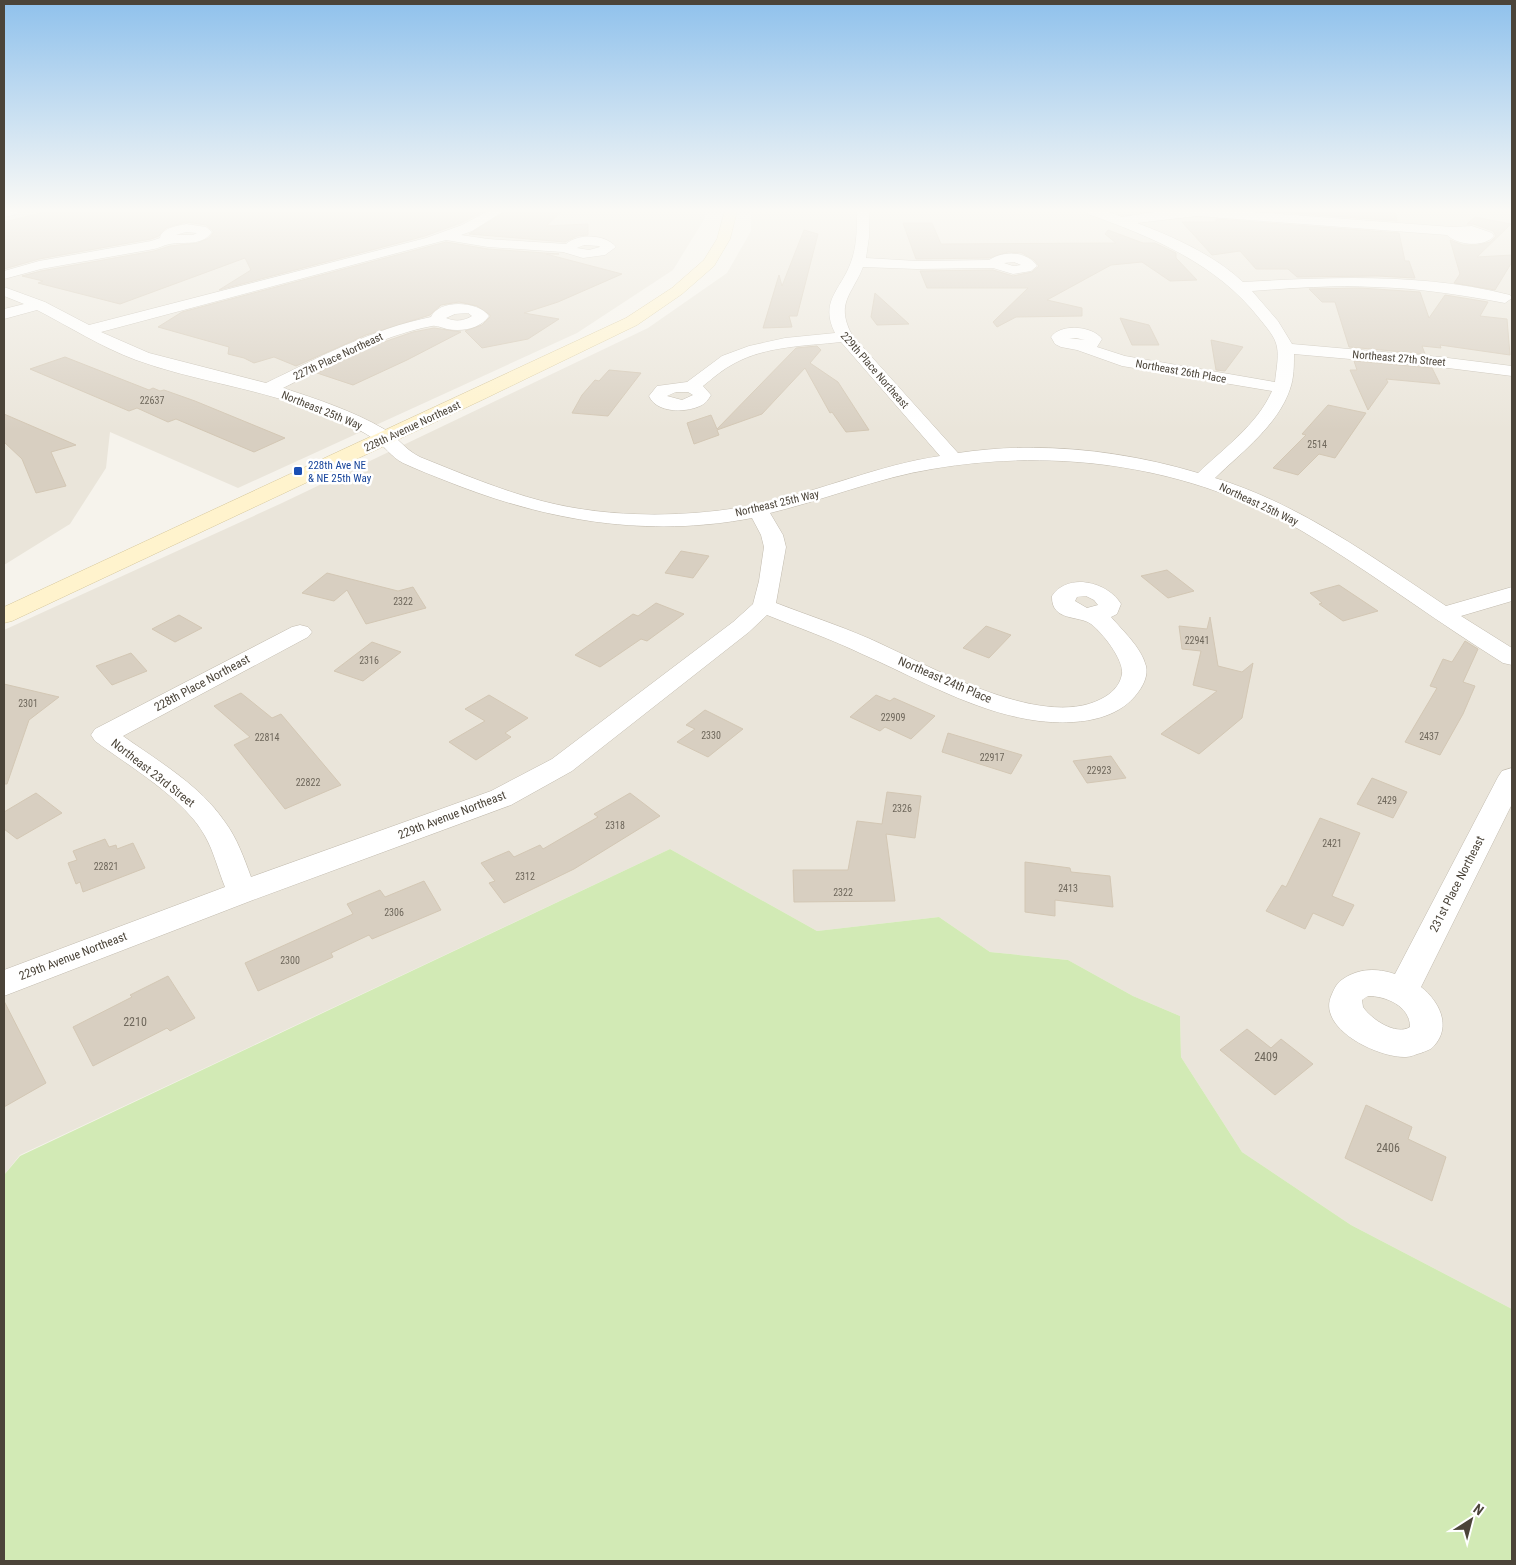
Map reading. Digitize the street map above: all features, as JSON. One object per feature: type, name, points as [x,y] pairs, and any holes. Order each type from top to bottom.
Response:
[{"type":"main road","name":"228th Avenue Northeast","points":[[4,616],[386,438],[632,320],[663,302],[686,284]]},
{"type":"street","points":[[86,331],[264,284]]},
{"type":"street","name":"229th Place Northeast","points":[[847,284],[836,306],[836,322],[844,337],[953,459]]},
{"type":"street","points":[[1203,479],[1260,424],[1273,408],[1282,388],[1286,348],[1266,314],[1238,284]]},
{"type":"street","points":[[1242,287],[1288,284]]},
{"type":"street","points":[[1403,284],[1449,288],[1510,299]]},
{"type":"street","name":"Northeast 25th Way","points":[[4,291],[38,305],[112,345],[142,357],[268,389],[348,419],[386,438],[398,452],[420,463],[490,490],[568,512],[645,520],[684,519],[758,510],[927,464],[953,459],[995,455],[1072,455],[1121,462],[1203,479],[1245,495],[1309,527],[1512,658]]},
{"type":"street","points":[[4,314],[38,305]]},
{"type":"street","name":"227th Place Northeast","points":[[268,389],[376,338],[405,327],[438,320]]},
{"type":"street","points":[[691,387],[728,361],[742,354],[789,344],[844,337]]},
{"type":"street","name":"Northeast 26th Place","points":[[1082,346],[1096,354],[1122,361],[1282,388]]},
{"type":"street","name":"Northeast 27th Street","points":[[1286,348],[1440,362],[1512,371]]},
{"type":"street","points":[[758,510],[772,535],[775,547],[764,606]]},
{"type":"street","points":[[1442,614],[1512,594]]},
{"type":"street","name":"Northeast 24th Place","points":[[764,606],[867,646],[976,696],[1017,709],[1051,715],[1079,715],[1103,709],[1122,697],[1132,683],[1134,667],[1127,652],[1096,615]]},
{"type":"street","name":"229th Avenue Northeast","points":[[4,983],[242,892],[501,798],[562,765],[741,627],[764,606]]},
{"type":"street","name":"228th Place Northeast","points":[[104,735],[300,632]]},
{"type":"street","name":"Northeast 23rd Street","points":[[104,735],[177,790],[202,812],[216,830],[242,892]]},
{"type":"street","name":"231st Place Northeast","points":[[1402,991],[1512,777]]},
{"type":"shaded area","points":[[4,284],[652,284],[577,333],[238,488],[110,432],[106,468],[70,524],[4,565]]},
{"type":"shaded area","points":[[711,284],[1512,284],[1512,1309],[1351,1225],[1242,1152],[1181,1057],[1180,1016],[1133,996],[1068,960],[990,952],[939,917],[817,931],[670,849],[20,1155],[4,1175],[4,630],[282,503],[648,328]]},
{"type":"green space","points":[[670,849],[817,931],[939,917],[990,952],[1068,960],[1133,996],[1180,1016],[1181,1057],[1242,1152],[1351,1225],[1512,1309],[1512,1561],[4,1561],[4,1175],[20,1156]]},
{"type":"building","points":[[42,284],[174,284],[120,304]]},
{"type":"building","points":[[229,284],[242,284],[219,290]]},
{"type":"building","points":[[287,284],[599,284],[558,302],[524,313],[559,319],[528,339],[482,348],[465,331],[482,325],[490,315],[477,306],[459,302],[441,305],[430,315],[366,335],[296,366],[274,357],[254,363],[228,354],[229,347],[158,327],[182,312]]},
{"type":"building","points":[[776,284],[781,284],[782,286],[783,284],[805,284],[797,316],[789,316],[792,327],[763,328]]},
{"type":"building","points":[[925,284],[1076,284],[1047,300],[1082,308],[1082,316],[1016,317],[997,327],[993,322],[1028,288],[927,288]]},
{"type":"building","points":[[1460,284],[1499,284],[1495,290]]},
{"type":"building","points":[[1360,288],[1420,292],[1429,318],[1445,295],[1488,302],[1480,316],[1507,319],[1510,355],[1440,345],[1441,348],[1422,346],[1425,354],[1349,347],[1335,302],[1322,302],[1309,289]]},
{"type":"building","points":[[875,293],[909,324],[877,325],[871,317]]},
{"type":"building","points":[[1120,318],[1149,325],[1159,345],[1132,345]]},
{"type":"building","points":[[434,328],[461,332],[353,385],[317,373],[375,345],[413,332]]},
{"type":"building","points":[[1211,340],[1243,347],[1225,371],[1216,370]]},
{"type":"building","points":[[817,346],[821,350],[810,363],[838,382],[869,430],[846,432],[832,412],[830,413],[805,368],[762,414],[717,430],[719,435],[694,444],[687,423],[711,415],[717,429],[796,348]]},
{"type":"building","points":[[65,357],[149,390],[153,388],[160,391],[164,390],[195,401],[285,438],[254,452],[176,419],[168,422],[137,408],[129,411],[30,369]]},
{"type":"building","points":[[1354,361],[1432,368],[1440,384],[1386,379],[1388,382],[1368,410],[1350,370],[1357,370]]},
{"type":"building","points":[[609,370],[641,373],[608,416],[572,413],[582,395],[595,380],[599,381]]},
{"type":"building","points":[[1328,405],[1366,413],[1335,458],[1319,454],[1298,475],[1273,468],[1306,435],[1302,434]]},
{"type":"building","points":[[4,414],[76,445],[51,452],[66,486],[36,493],[22,459],[4,442]]},
{"type":"building","points":[[681,551],[709,556],[693,578],[665,573]]},
{"type":"building","points":[[1167,570],[1194,591],[1168,598],[1141,576]]},
{"type":"building","points":[[327,573],[398,591],[413,587],[426,608],[366,624],[347,590],[334,601],[302,593]]},
{"type":"building","points":[[1339,585],[1378,611],[1343,621],[1319,604],[1322,603],[1310,593]]},
{"type":"building","points":[[656,603],[684,614],[647,641],[641,639],[600,667],[575,655],[633,614],[638,616]]},
{"type":"building","points":[[179,615],[202,628],[175,642],[152,629]]},
{"type":"building","points":[[1210,617],[1218,666],[1242,672],[1253,663],[1242,718],[1199,754],[1161,734],[1217,691],[1193,685],[1201,651],[1182,649],[1179,626],[1207,629]]},
{"type":"building","points":[[986,626],[1011,635],[989,658],[963,648]]},
{"type":"building","points":[[1465,641],[1478,649],[1463,682],[1475,686],[1463,714],[1440,755],[1405,742],[1437,688],[1430,686],[1443,659],[1452,662]]},
{"type":"building","points":[[372,642],[401,652],[363,681],[334,671]]},
{"type":"building","points":[[131,653],[147,671],[112,685],[96,666]]},
{"type":"building","points":[[4,684],[59,697],[29,720],[7,784],[4,784]]},
{"type":"building","points":[[241,693],[272,718],[281,714],[341,785],[285,809],[234,745],[250,737],[214,706]]},
{"type":"building","points":[[489,695],[528,718],[505,733],[511,737],[476,760],[449,742],[485,721],[465,709]]},
{"type":"building","points":[[876,695],[890,701],[894,698],[935,716],[911,739],[885,727],[880,731],[850,717]]},
{"type":"building","points":[[705,710],[743,729],[708,757],[677,742],[695,729],[686,725]]},
{"type":"building","points":[[948,733],[1022,755],[1011,774],[942,752]]},
{"type":"building","points":[[1111,756],[1126,778],[1087,783],[1073,761]]},
{"type":"building","points":[[1372,778],[1407,792],[1393,818],[1357,804]]},
{"type":"building","points":[[887,792],[921,796],[915,838],[886,834],[895,901],[794,902],[793,870],[848,870],[857,821],[882,824]]},
{"type":"building","points":[[36,793],[62,813],[17,839],[4,829],[4,812]]},
{"type":"building","points":[[630,793],[660,816],[574,869],[504,903],[489,883],[495,881],[481,863],[509,851],[514,857],[540,845],[543,849],[598,817],[594,814]]},
{"type":"building","points":[[1320,818],[1360,833],[1332,896],[1354,905],[1343,926],[1313,913],[1305,929],[1266,911],[1282,885],[1286,887]]},
{"type":"building","points":[[105,839],[109,847],[116,845],[117,849],[133,843],[145,868],[83,892],[80,882],[76,884],[68,863],[77,860],[73,851]]},
{"type":"building","points":[[1025,862],[1070,868],[1071,872],[1110,876],[1113,907],[1055,900],[1055,916],[1025,912]]},
{"type":"building","points":[[424,881],[441,910],[372,939],[369,935],[331,953],[333,957],[258,991],[245,963],[353,914],[347,904],[380,890],[385,897]]},
{"type":"building","points":[[168,976],[195,1018],[170,1031],[167,1028],[93,1066],[73,1027]]},
{"type":"building","points":[[4,1001],[46,1083],[4,1107]]},
{"type":"building","points":[[1247,1029],[1271,1048],[1281,1039],[1313,1064],[1275,1095],[1220,1050]]},
{"type":"building","points":[[1366,1105],[1412,1127],[1408,1139],[1446,1157],[1432,1201],[1345,1158]]},
{"type":"place","name":"228th Ave NE & NE 25th Way","points":[[298,471]]}]
